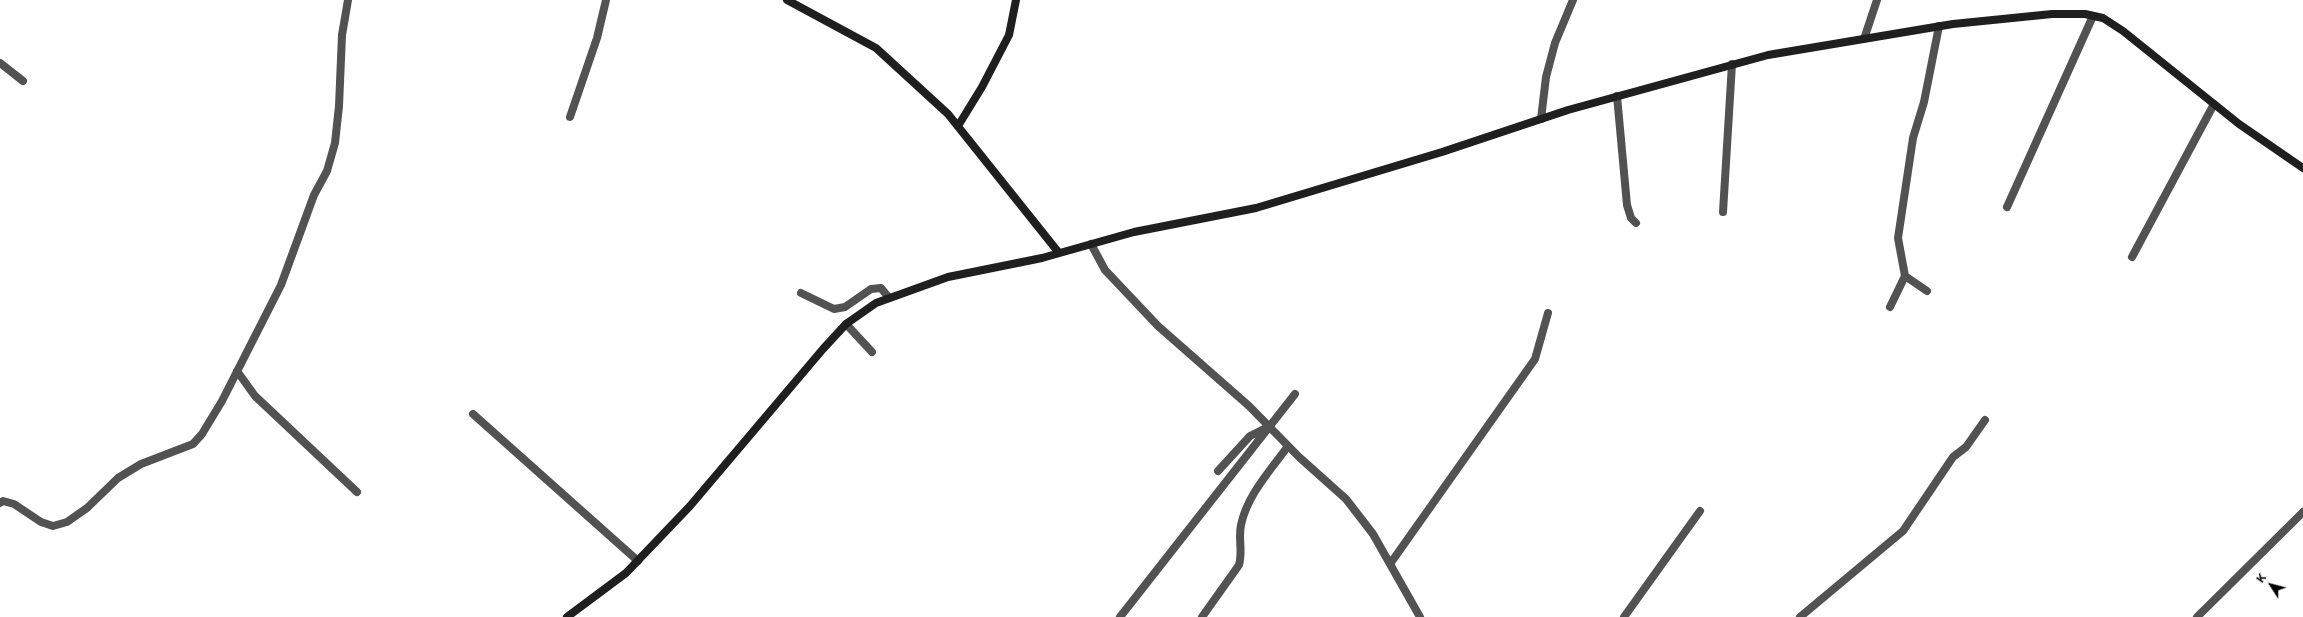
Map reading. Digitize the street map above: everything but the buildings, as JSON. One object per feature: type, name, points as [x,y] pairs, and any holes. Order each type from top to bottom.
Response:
[{"type":"street","points":[[0,503],[2,501],[14,504],[41,522],[53,526],[67,522],[87,508],[118,478],[141,464],[193,444],[202,434],[237,372],[280,285],[314,195],[327,171],[335,143],[339,106],[342,35],[348,0]]},
{"type":"street","points":[[570,118],[596,38],[606,0]]},
{"type":"street","points":[[787,0],[876,48],[948,114],[1059,253]]},
{"type":"street","points":[[958,126],[982,87],[1009,35],[1016,0]]},
{"type":"street","points":[[1541,119],[1546,77],[1554,43],[1573,0]]},
{"type":"street","points":[[1864,39],[1877,0]]},
{"type":"street","points":[[567,617],[626,573],[638,561],[690,506],[846,324],[876,303],[948,276],[1059,253],[1134,232],[1256,208],[1442,152],[1541,119],[1617,96],[1732,64],[1768,55],[1939,26],[2052,14],[2085,14],[2103,18],[2123,31],[2214,104],[2303,168]]},
{"type":"street","points":[[2007,207],[2092,16]]},
{"type":"street","points":[[1890,307],[1905,276],[1898,238],[1913,138],[1924,102],[1939,26]]},
{"type":"street","points":[[0,62],[24,81]]},
{"type":"street","points":[[1723,212],[1732,64]]},
{"type":"street","points":[[1617,96],[1627,205],[1631,218],[1636,223]]},
{"type":"street","points":[[2132,257],[2214,104]]},
{"type":"street","points":[[1091,244],[1105,270],[1158,326],[1346,499],[1373,534],[1420,617]]},
{"type":"street","points":[[1905,276],[1927,291]]},
{"type":"street","points":[[801,293],[834,309],[845,307],[871,289],[881,288],[889,298]]},
{"type":"street","points":[[1390,564],[1535,359],[1548,314]]},
{"type":"street","points":[[846,324],[872,352]]},
{"type":"street","points":[[237,372],[255,396],[357,492]]},
{"type":"street","points":[[1120,617],[1295,394]]},
{"type":"street","points":[[473,414],[638,561]]},
{"type":"street","points":[[1800,617],[1903,531],[1953,457],[1966,447],[1985,420]]},
{"type":"street","points":[[1218,471],[1250,436],[1269,427]]},
{"type":"street","points":[[1202,617],[1239,565],[1242,555],[1240,527],[1246,505],[1288,446]]},
{"type":"street","points":[[1624,617],[1700,511]]},
{"type":"street","points":[[2197,617],[2303,512]]}]
